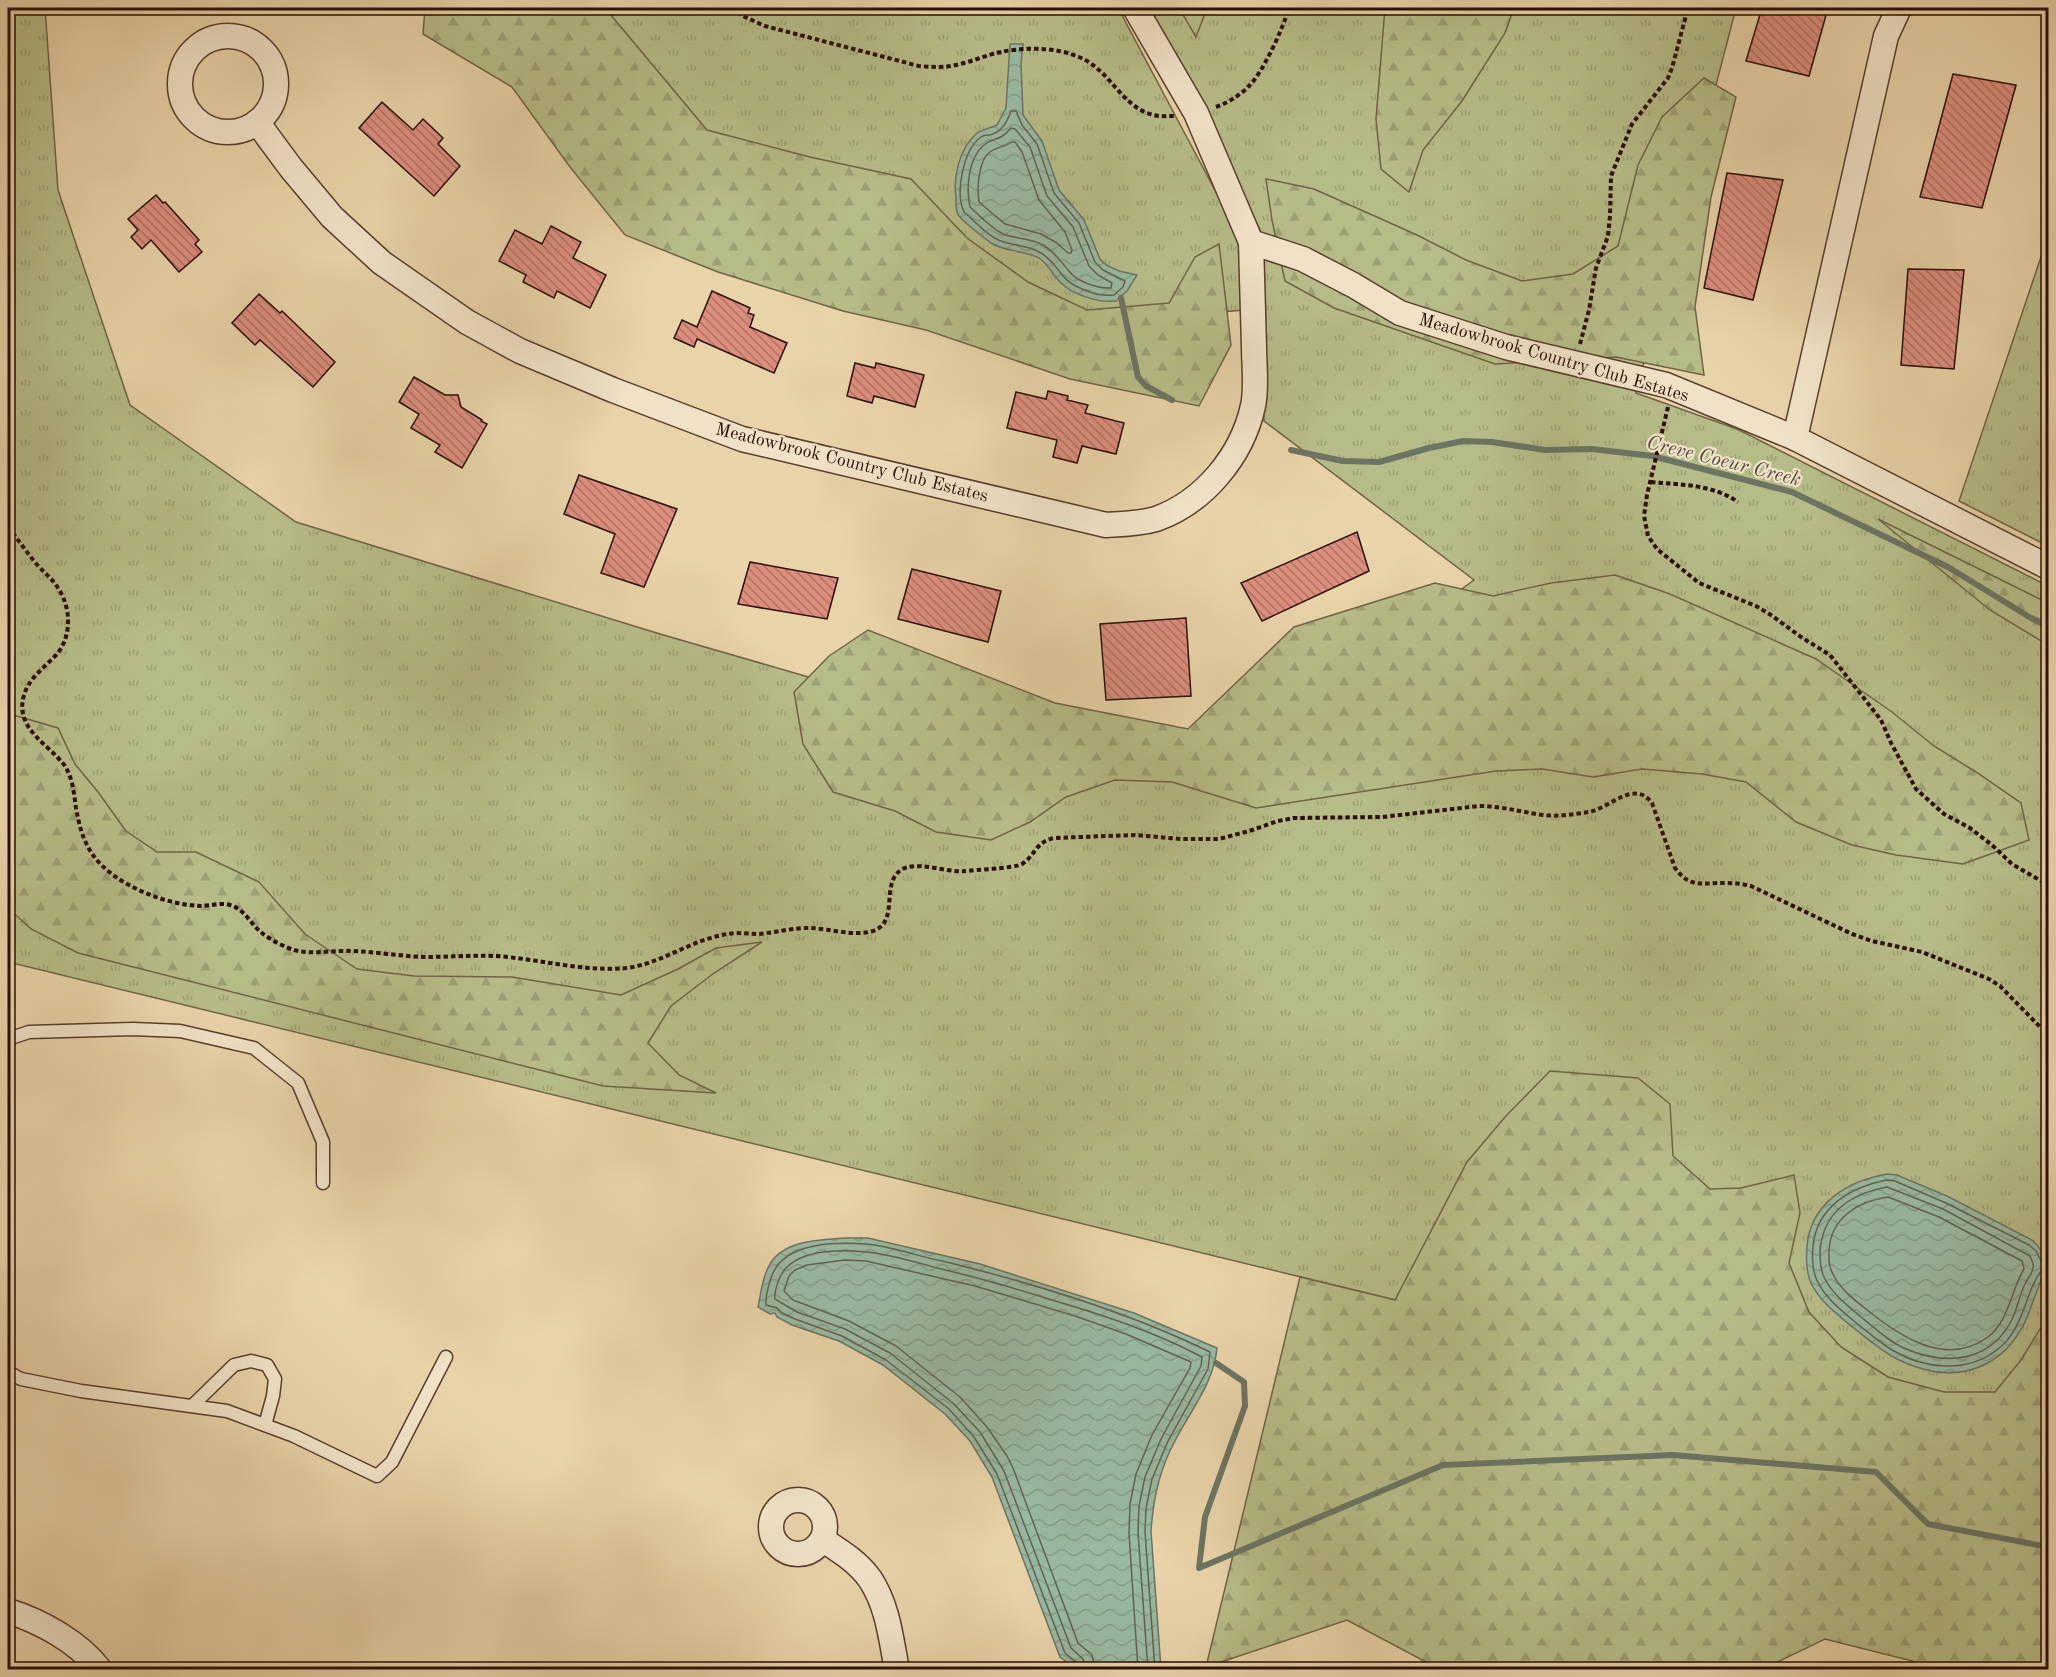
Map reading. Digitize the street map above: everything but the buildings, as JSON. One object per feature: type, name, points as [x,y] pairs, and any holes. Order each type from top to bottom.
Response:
[{"type":"street","name":"Meadowbrook Country Club Estates","points":[[257,122],[291,168],[332,217],[382,263],[467,322],[520,351],[613,390],[742,439],[1106,525],[1134,524],[1156,519],[1184,505],[1221,473],[1247,428],[1255,393],[1251,242],[1196,113],[1135,8]]},
{"type":"street","points":[[1795,438],[1886,36],[1899,8]]},
{"type":"street","name":"Meadowbrook Country Club Estates","points":[[1251,242],[1303,259],[1400,312],[1506,347],[1666,385],[1795,438],[2049,567]]},
{"type":"street","points":[[823,1540],[848,1556],[870,1579],[887,1614],[897,1670]]},
{"type":"street","points":[[8,1611],[50,1629],[77,1648],[100,1670]]},
{"type":"lane","points":[[8,1039],[29,1032],[133,1029],[180,1031],[254,1048],[298,1083],[323,1142],[323,1183]]},
{"type":"lane","points":[[8,1372],[21,1379],[81,1391],[227,1411],[294,1436],[378,1476],[392,1462],[446,1357]]},
{"type":"lane","points":[[193,1405],[234,1365],[251,1361],[267,1365],[274,1379],[273,1396],[265,1425]]},
{"type":"path","points":[[731,8],[765,26],[919,66],[937,68],[956,65],[1003,52],[1029,50],[1063,52],[1089,62],[1109,78],[1131,103],[1149,114],[1183,116],[1221,105],[1242,92],[1254,81],[1283,28],[1288,8]]},
{"type":"path","points":[[1573,363],[1590,310],[1596,268],[1608,236],[1611,176],[1632,124],[1662,86],[1672,68],[1688,8]]},
{"type":"path","points":[[1658,451],[1644,516],[1648,536],[1657,549],[1699,583],[1756,606],[1801,638],[1830,655],[1881,720],[1916,789],[1944,814],[1970,828],[1992,845],[2012,864],[2049,885]]},
{"type":"path","points":[[1651,482],[1711,488],[1727,494],[1738,502]]},
{"type":"path","points":[[8,527],[36,564],[57,586],[66,604],[68,618],[65,641],[57,654],[33,679],[24,696],[23,709],[32,734],[65,767],[74,791],[84,841],[94,856],[102,867],[117,878],[168,901],[200,906],[226,904],[234,906],[260,932],[290,949],[305,952],[350,951],[422,957],[502,957],[585,968],[642,966],[729,933],[755,934],[804,928],[859,933],[876,930],[886,921],[893,878],[899,871],[909,866],[961,872],[1014,867],[1023,863],[1044,840],[1054,838],[1135,835],[1181,839],[1220,838],[1241,834],[1278,820],[1294,818],[1382,817],[1479,806],[1503,807],[1555,816],[1598,810],[1620,797],[1632,794],[1647,797],[1652,803],[1675,868],[1680,875],[1690,881],[1698,884],[1738,883],[1750,886],[1852,934],[1922,952],[1970,971],[2000,986],[2049,1035]]},
{"type":"green space","points":[[8,8],[45,8],[58,190],[130,405],[296,522],[660,634],[829,683],[1202,777],[1474,580],[1264,421],[1260,230],[1148,8],[1736,8],[1636,393],[1737,429],[2048,586],[2048,1459],[8,962]]},
{"type":"green space","points":[[425,8],[605,8],[707,130],[810,157],[911,179],[967,238],[1028,282],[1087,310],[1169,303],[1195,257],[1219,244],[1231,345],[1199,406],[1070,379],[926,330],[843,311],[718,272],[625,235],[570,167],[512,87],[423,34]]},
{"type":"green space","points":[[533,8],[1118,8],[1242,241],[1244,310],[1000,330],[684,201]]},
{"type":"green space","points":[[1179,8],[1207,8],[1196,37]]},
{"type":"green space","points":[[1385,8],[1514,8],[1505,33],[1462,101],[1423,150],[1409,192],[1381,169],[1376,119]]},
{"type":"green space","points":[[1704,78],[1736,97],[1711,197],[1695,307],[1704,375],[1616,357],[1495,364],[1334,308],[1285,281],[1266,179],[1314,189],[1417,235],[1466,260],[1522,281],[1573,274],[1618,246],[1638,165],[1662,117]]},
{"type":"green space","points":[[2048,236],[2048,546],[1959,501]]},
{"type":"green space","points":[[1878,519],[2048,603],[2048,645],[1990,610]]},
{"type":"green space","points":[[1615,575],[1670,594],[1816,659],[1892,712],[1934,746],[2021,803],[2029,840],[1963,864],[1896,855],[1852,845],[1796,822],[1746,782],[1702,774],[1642,769],[1593,777],[1542,769],[1496,771],[1256,808],[1172,782],[1115,780],[1066,797],[1030,822],[991,840],[936,832],[895,811],[833,792],[803,744],[794,692],[829,656],[868,630],[1055,703],[1188,729],[1294,627],[1435,583],[1493,596],[1551,583]]},
{"type":"green space","points":[[8,715],[58,728],[75,764],[126,831],[157,852],[196,852],[259,882],[305,934],[357,969],[414,976],[512,977],[621,995],[678,969],[716,948],[762,942],[714,973],[671,1006],[648,1043],[679,1075],[716,1093],[603,1086],[78,953],[31,929],[8,908]]},
{"type":"green space","points":[[1550,1071],[1638,1078],[1670,1104],[1673,1156],[1710,1189],[1741,1188],[1794,1175],[1800,1213],[1789,1263],[1809,1312],[1841,1347],[1888,1377],[1944,1392],[1995,1392],[2021,1360],[2048,1316],[2048,1666],[1944,1669],[1825,1639],[1763,1669],[1441,1670],[1347,1620],[1206,1667],[1300,1277],[1395,1300],[1467,1162],[1505,1117]]},
{"type":"water","points":[[1010,44],[1023,44],[1021,63],[1023,115],[1042,141],[1059,190],[1084,220],[1100,259],[1106,265],[1119,271],[1137,275],[1127,291],[1116,301],[1094,299],[1072,291],[1060,282],[1039,258],[991,243],[958,214],[955,181],[961,155],[976,134],[997,125],[1006,108]]},
{"type":"water","points":[[1887,1174],[1897,1175],[1949,1197],[2032,1240],[2043,1255],[2045,1263],[2042,1278],[2023,1326],[1997,1357],[1981,1367],[1962,1372],[1942,1372],[1921,1369],[1899,1360],[1876,1346],[1836,1314],[1819,1296],[1811,1283],[1807,1265],[1807,1247],[1815,1218],[1823,1206],[1858,1182]]},
{"type":"water","points":[[868,1238],[980,1264],[1134,1313],[1217,1348],[1206,1385],[1169,1452],[1155,1496],[1151,1531],[1161,1669],[1076,1669],[1060,1657],[992,1477],[970,1441],[945,1414],[883,1365],[839,1341],[792,1325],[777,1317],[775,1313],[770,1314],[758,1307],[763,1281],[775,1257],[792,1246],[802,1243]]},
{"type":"waterway","name":"Creve Coeur Creek","points":[[1121,298],[1138,377],[1146,386],[1172,400]]},
{"type":"waterway","name":"Creve Coeur Creek","points":[[1291,450],[1343,461],[1379,462],[1463,441],[1492,442],[1545,450],[1592,449],[1652,456],[1792,492],[1948,567],[2048,626]]},
{"type":"waterway","points":[[1216,1363],[1244,1382],[1245,1406],[1205,1517],[1199,1568],[1443,1465],[1673,1455],[1876,1472],[1928,1524],[2048,1547]]}]
